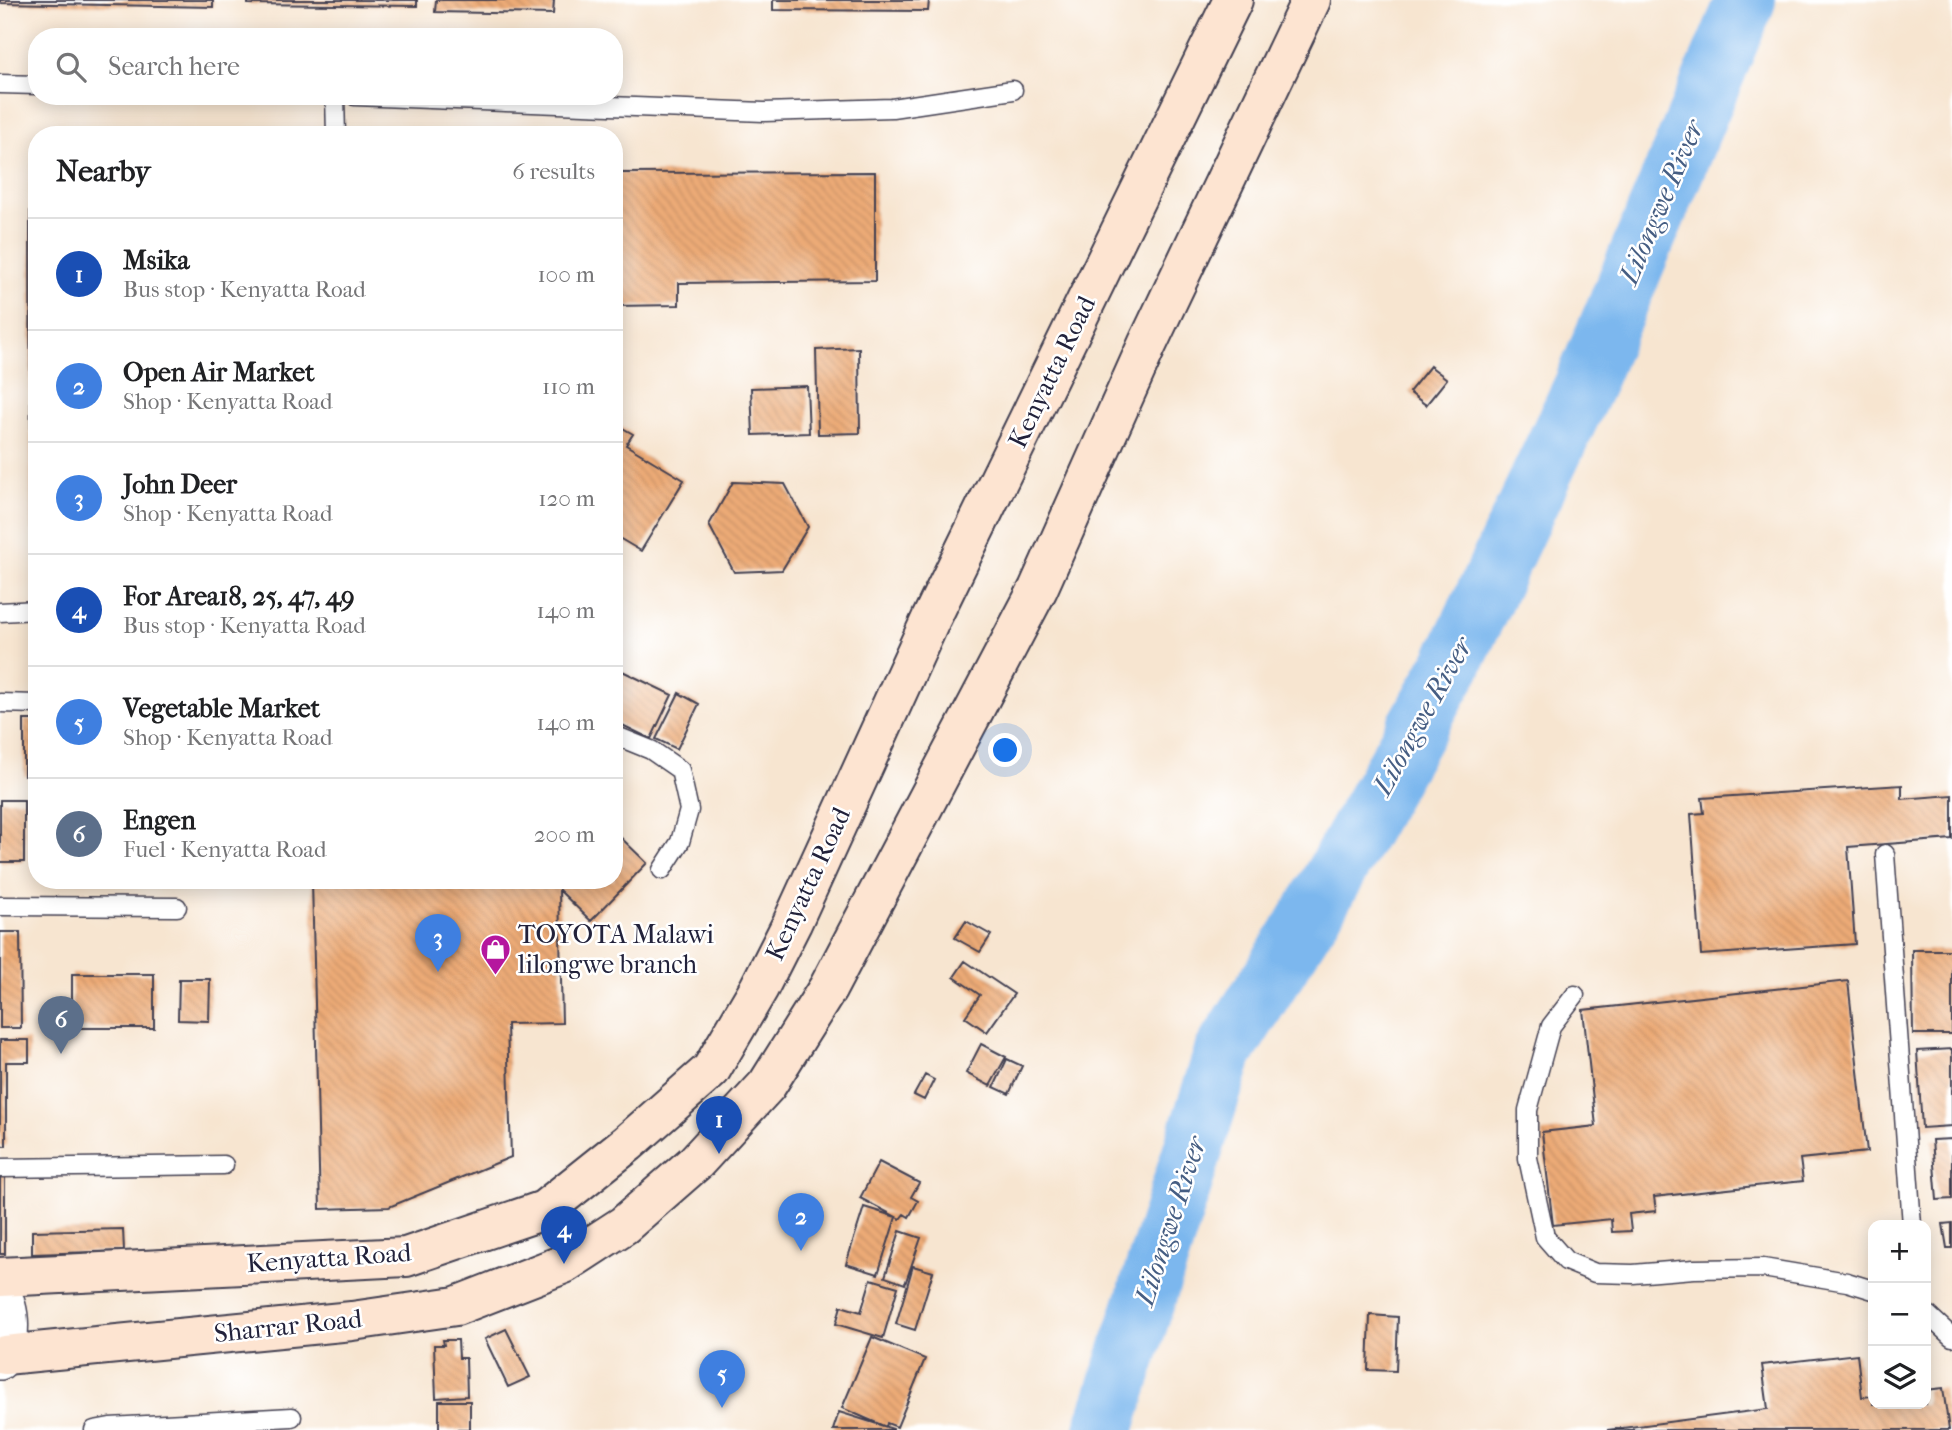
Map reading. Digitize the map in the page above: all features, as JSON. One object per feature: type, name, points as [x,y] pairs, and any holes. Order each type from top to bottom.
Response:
[{"type":"main road","name":"Kenyatta Road","points":[[0,1277],[406,1257],[544,1210],[628,1143],[710,1070],[759,988],[792,923],[931,619],[1233,0]]},
{"type":"main road","name":"Sharrar Road","points":[[2,1358],[352,1321],[456,1306],[564,1264],[624,1225],[696,1161],[767,1085],[828,988],[1038,589],[1147,345],[1311,0]]},
{"type":"street","points":[[0,1289],[10,1314],[10,1335],[2,1358]]},
{"type":"lane","points":[[0,84],[28,85]]},
{"type":"lane","points":[[600,105],[764,111],[892,108],[1013,90]]},
{"type":"lane","points":[[335,105],[336,126]]},
{"type":"lane","points":[[0,612],[28,610]]},
{"type":"lane","points":[[0,703],[28,704]]},
{"type":"lane","points":[[623,739],[651,750],[680,770],[689,810],[680,842],[662,870]]},
{"type":"lane","points":[[1885,854],[1912,1220]]},
{"type":"lane","points":[[0,906],[177,907]]},
{"type":"lane","points":[[1575,995],[1551,1027],[1528,1110],[1528,1158],[1545,1237],[1566,1261],[1595,1273],[1633,1275],[1694,1269],[1763,1268],[1847,1282],[1868,1288]]},
{"type":"lane","points":[[0,1168],[224,1165]]},
{"type":"lane","points":[[1931,1319],[1952,1338]]},
{"type":"lane","points":[[94,1430],[292,1417]]},
{"type":"building","points":[[0,0],[213,0],[213,7],[0,3]]},
{"type":"building","points":[[248,0],[417,0],[417,6],[248,4]]},
{"type":"building","points":[[436,0],[554,0],[553,14],[435,12]]},
{"type":"building","points":[[773,0],[929,0],[928,11],[773,10]]},
{"type":"building","points":[[875,172],[875,281],[679,283],[679,305],[623,306],[623,173]]},
{"type":"building","points":[[859,348],[860,433],[818,434],[816,350]]},
{"type":"building","points":[[1430,366],[1447,379],[1426,405],[1409,392]]},
{"type":"building","points":[[807,386],[809,433],[753,435],[751,388]]},
{"type":"building","points":[[623,428],[633,434],[626,445],[684,480],[641,551],[623,540]]},
{"type":"building","points":[[733,482],[785,484],[808,527],[782,570],[734,572],[709,525]]},
{"type":"building","points":[[623,671],[672,695],[651,739],[623,725]]},
{"type":"building","points":[[679,693],[699,704],[677,749],[656,739]]},
{"type":"building","points":[[24,720],[28,720],[28,776],[24,776]]},
{"type":"building","points":[[1902,785],[1902,799],[1952,795],[1952,839],[1848,847],[1855,944],[1701,955],[1691,814],[1704,813],[1702,798]]},
{"type":"building","points":[[0,800],[24,800],[24,862],[0,862]]},
{"type":"building","points":[[623,840],[647,863],[623,888]]},
{"type":"building","points":[[312,889],[622,889],[591,921],[559,890],[562,1023],[507,1024],[511,1157],[389,1207],[320,1209]]},
{"type":"building","points":[[966,921],[991,935],[980,952],[955,938]]},
{"type":"building","points":[[0,932],[20,932],[21,1028],[0,1028]]},
{"type":"building","points":[[1912,950],[1952,950],[1952,1034],[1913,1034]]},
{"type":"building","points":[[965,961],[1014,994],[987,1032],[965,1017],[980,995],[954,977]]},
{"type":"building","points":[[72,974],[154,974],[154,1028],[72,1028]]},
{"type":"building","points":[[179,979],[210,979],[209,1021],[178,1020]]},
{"type":"building","points":[[1848,981],[1867,1152],[1800,1159],[1803,1181],[1654,1197],[1656,1211],[1629,1214],[1631,1231],[1612,1232],[1611,1219],[1553,1225],[1542,1132],[1596,1126],[1583,1010]]},
{"type":"building","points":[[0,1040],[29,1040],[29,1062],[6,1062],[6,1146],[0,1146]]},
{"type":"building","points":[[981,1044],[1006,1057],[990,1086],[966,1073]]},
{"type":"building","points":[[1952,1049],[1952,1126],[1922,1128],[1917,1051]]},
{"type":"building","points":[[1007,1059],[1022,1066],[1009,1094],[994,1087]]},
{"type":"building","points":[[925,1075],[934,1080],[924,1100],[914,1095]]},
{"type":"building","points":[[1952,1139],[1952,1199],[1937,1200],[1932,1140]]},
{"type":"building","points":[[879,1162],[919,1183],[911,1197],[918,1201],[909,1217],[904,1214],[900,1219],[860,1198]]},
{"type":"building","points":[[0,1170],[5,1170],[5,1254],[0,1254]]},
{"type":"building","points":[[864,1207],[896,1217],[878,1274],[846,1264]]},
{"type":"building","points":[[1952,1223],[1952,1248],[1947,1248],[1943,1224]]},
{"type":"building","points":[[123,1229],[124,1251],[32,1254],[32,1231]]},
{"type":"building","points":[[900,1231],[921,1238],[905,1284],[885,1277]]},
{"type":"building","points":[[913,1266],[933,1272],[915,1330],[896,1324]]},
{"type":"building","points":[[871,1279],[898,1287],[883,1338],[836,1324],[841,1306],[861,1312]]},
{"type":"building","points":[[1370,1315],[1398,1317],[1396,1371],[1368,1370]]},
{"type":"building","points":[[506,1329],[530,1377],[508,1387],[485,1339]]},
{"type":"building","points":[[872,1337],[925,1359],[897,1427],[887,1423],[886,1427],[842,1408]]},
{"type":"building","points":[[443,1340],[458,1340],[459,1358],[466,1358],[467,1396],[436,1398],[434,1345],[444,1345]]},
{"type":"building","points":[[1857,1354],[1862,1397],[1868,1396],[1868,1409],[1931,1409],[1931,1389],[1943,1388],[1949,1430],[1607,1430],[1768,1409],[1762,1365]]},
{"type":"building","points":[[439,1401],[470,1401],[470,1430],[439,1430]]},
{"type":"building","points":[[839,1412],[893,1429],[893,1430],[833,1430]]},
{"type":"waterway","name":"Lilongwe River","points":[[1104,1430],[1224,1052],[1315,909],[1453,663],[1583,387],[1746,0]]},
{"type":"place","name":"John Deer","points":[[438,972]]},
{"type":"place","name":"TOYOTA Malawi lilongwe branch","points":[[495,976]]},
{"type":"place","name":"Engen","points":[[61,1054]]},
{"type":"place","name":"Msika","points":[[719,1154]]},
{"type":"place","name":"Open Air Market","points":[[801,1251]]},
{"type":"place","name":"For Area18, 25, 47, 49","points":[[564,1264]]},
{"type":"place","name":"Vegetable Market","points":[[722,1408]]}]
